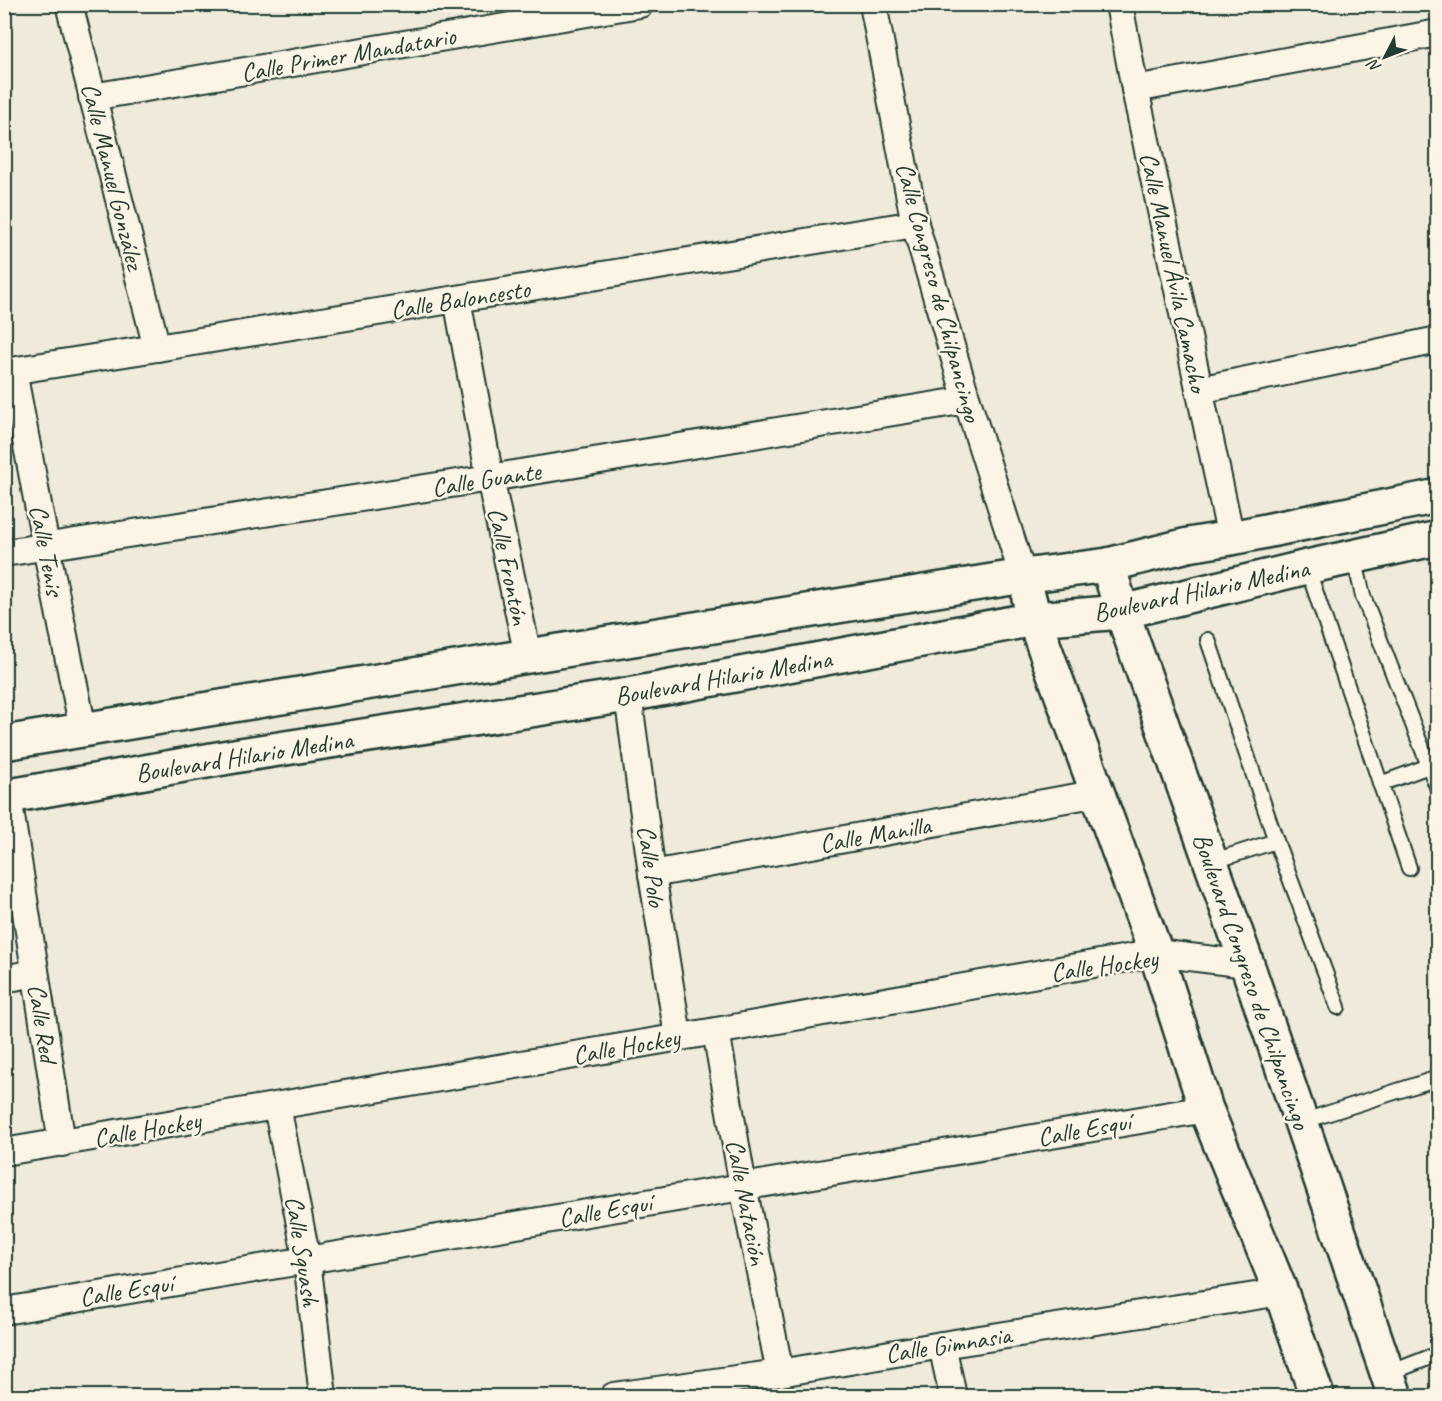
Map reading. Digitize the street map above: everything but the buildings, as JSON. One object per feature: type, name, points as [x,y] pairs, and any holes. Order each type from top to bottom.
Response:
[{"type":"main road","name":"Boulevard Hilario Medina","points":[[4,743],[1023,576],[1108,565],[1188,545],[1437,496]]},
{"type":"main road","name":"Boulevard Hilario Medina","points":[[6,797],[252,753],[628,695],[1035,619],[1122,612],[1437,538]]},
{"type":"main road","name":"Boulevard Congreso de Chilpancingo","points":[[1108,565],[1122,612],[1247,964],[1391,1385]]},
{"type":"main road","points":[[1023,576],[1035,619],[1156,953],[1206,1109],[1281,1292],[1317,1396]]},
{"type":"street","name":"Calle Manuel González","points":[[69,4],[157,348]]},
{"type":"street","name":"Calle Primer Mandatario","points":[[92,97],[640,4]]},
{"type":"street","name":"Calle Congreso de Chilpancingo","points":[[873,4],[915,224],[966,400],[1023,576]]},
{"type":"street","name":"Calle Manuel Ávila Camacho","points":[[1119,4],[1231,538]]},
{"type":"street","points":[[1136,89],[1437,33]]},
{"type":"street","name":"Calle Baloncesto","points":[[9,371],[915,224]]},
{"type":"street","name":"Calle Frontón","points":[[457,299],[490,478],[528,656]]},
{"type":"street","points":[[1199,390],[1437,340]]},
{"type":"street","name":"Calle Tenis","points":[[9,371],[83,729]]},
{"type":"street","name":"Calle Guante","points":[[4,554],[966,400]]},
{"type":"street","name":"Calle Polo","points":[[628,695],[652,874],[678,1036]]},
{"type":"street","name":"Calle Manilla","points":[[652,874],[1099,793]]},
{"type":"street","name":"Calle Red","points":[[6,797],[62,1143]]},
{"type":"street","name":"Calle Hockey","points":[[4,1152],[716,1031],[1156,953],[1247,964]]},
{"type":"street","points":[[4,979],[35,973]]},
{"type":"street","name":"Calle Natación","points":[[716,1031],[780,1373]]},
{"type":"street","name":"Calle Squash","points":[[277,1106],[307,1260],[323,1396]]},
{"type":"street","name":"Calle Esquí","points":[[4,1311],[1206,1109]]},
{"type":"street","name":"Calle Gimnasia","points":[[614,1396],[780,1373],[1281,1292]]},
{"type":"street","points":[[942,1345],[953,1396]]},
{"type":"lane","points":[[1354,557],[1364,596],[1437,789]]},
{"type":"lane","points":[[1307,567],[1409,868]]},
{"type":"lane","points":[[1208,640],[1276,841],[1338,1007]]},
{"type":"lane","points":[[1380,784],[1429,766]]},
{"type":"lane","points":[[1211,862],[1276,841]]},
{"type":"lane","points":[[1301,1122],[1437,1079]]},
{"type":"lane","points":[[1391,1385],[1437,1354]]}]
